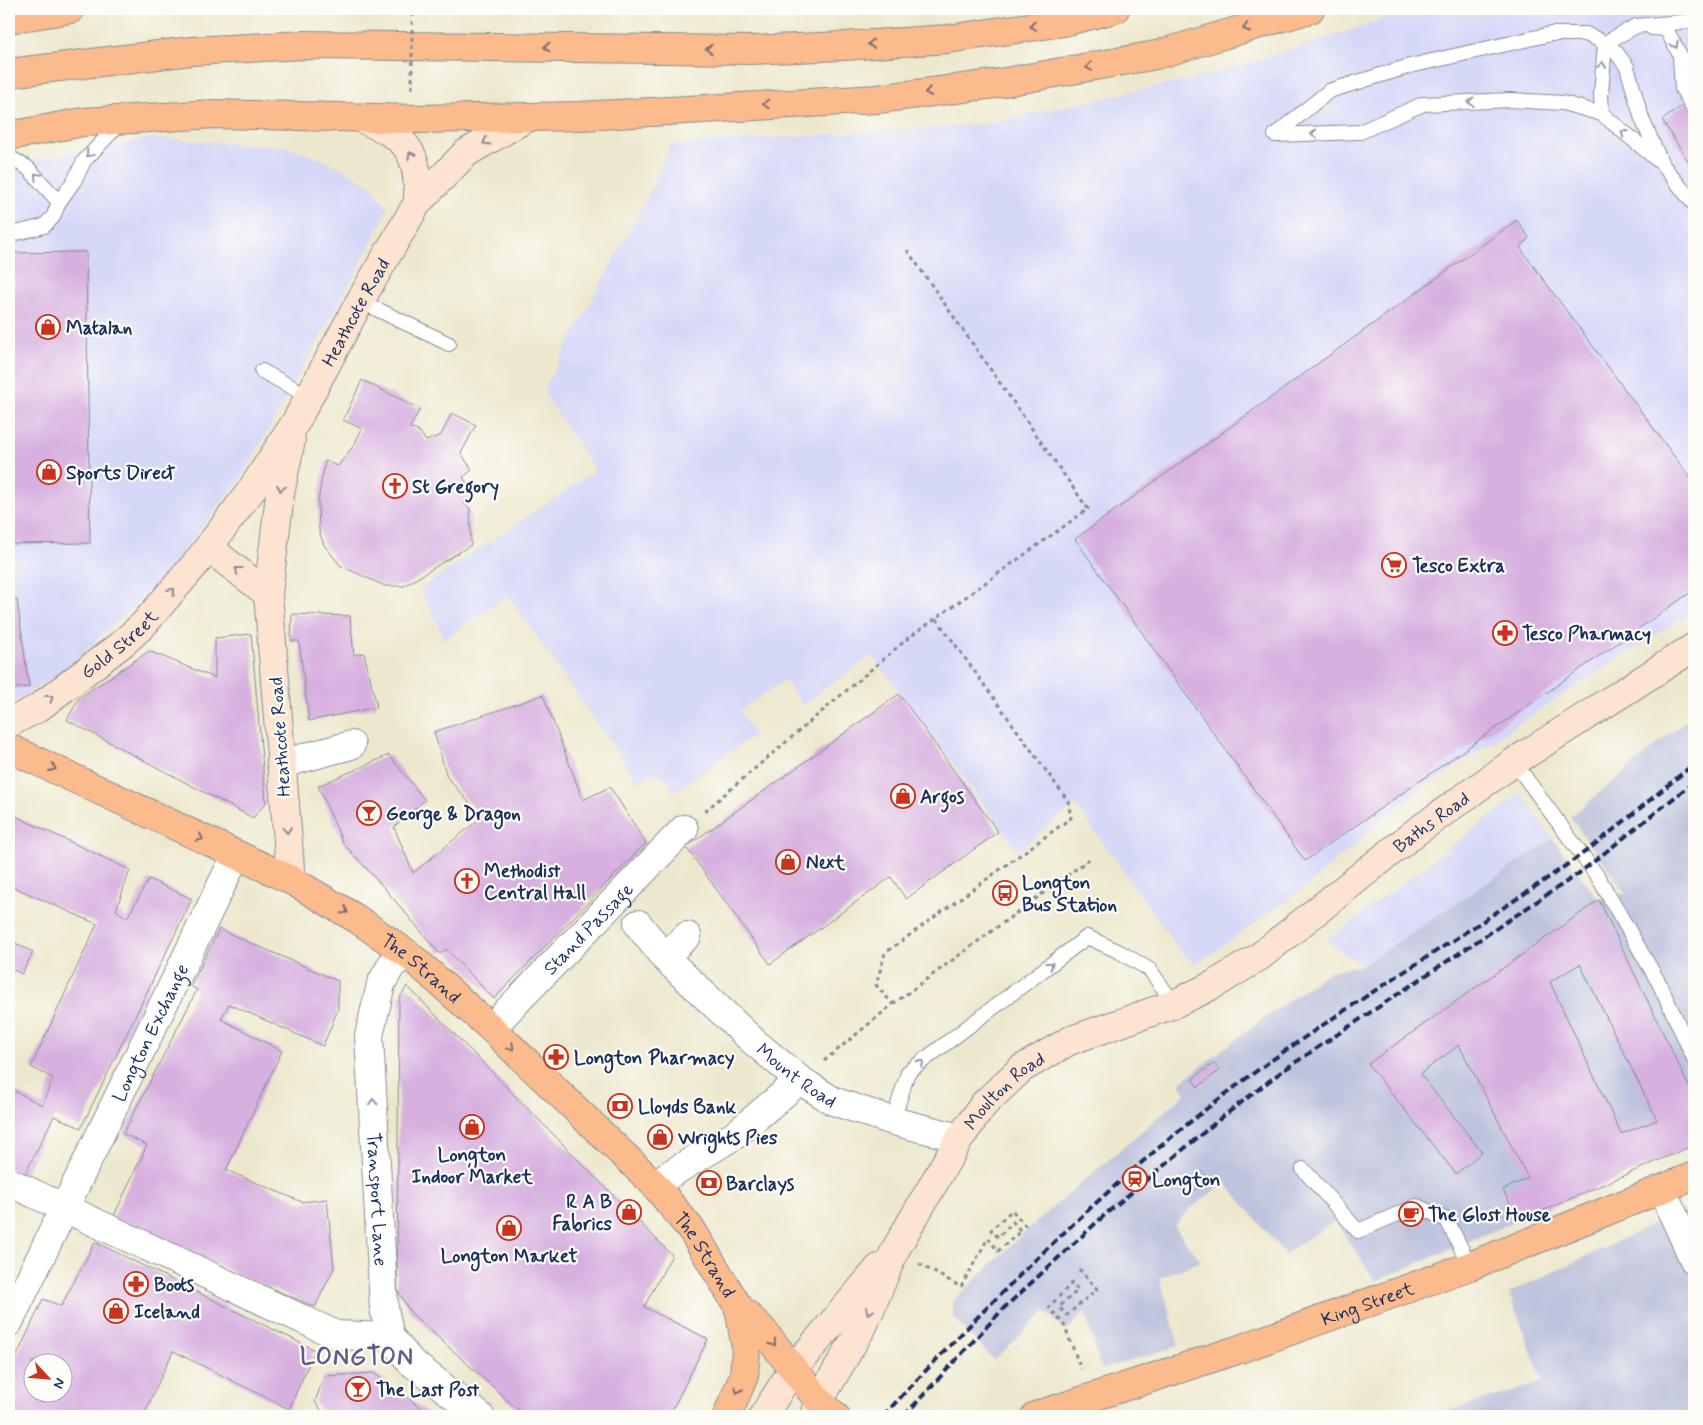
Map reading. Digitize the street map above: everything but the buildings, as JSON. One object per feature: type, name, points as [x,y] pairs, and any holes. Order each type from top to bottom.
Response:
[{"type":"main road","points":[[9,19],[71,9]]},
{"type":"main road","points":[[9,73],[191,51],[304,45],[751,50],[843,46],[948,39],[1064,22],[1115,9]]},
{"type":"main road","points":[[9,136],[83,122],[214,114],[360,118],[528,117],[878,99],[994,84],[1156,54],[1310,9]]},
{"type":"main road","name":"The Strand","points":[[9,748],[291,880],[357,919],[409,955],[491,1028],[654,1184],[693,1232],[739,1308]]},
{"type":"main road","name":"King Street","points":[[1035,1416],[1092,1398],[1470,1266],[1694,1176]]},
{"type":"main road","points":[[739,1308],[760,1327],[823,1411]]},
{"type":"main road","points":[[727,1416],[744,1376],[746,1348],[739,1308]]},
{"type":"street","name":"Heathcote Road","points":[[212,544],[250,492],[295,424],[308,396],[360,301],[418,202],[466,153],[528,117]]},
{"type":"street","points":[[360,118],[389,130],[402,140],[413,156],[418,175],[418,202]]},
{"type":"street","name":"Heathcote Road","points":[[291,880],[268,594],[280,494],[295,424]]},
{"type":"street","points":[[212,544],[219,556],[268,594]]},
{"type":"street","name":"Gold Street","points":[[9,724],[38,708],[143,625],[212,544]]},
{"type":"street","name":"Baths Road","points":[[1174,1004],[1215,984],[1259,957],[1417,831],[1514,762],[1694,648]]},
{"type":"street","points":[[281,764],[351,745]]},
{"type":"street","name":"Stand Passage","points":[[491,1028],[684,829]]},
{"type":"street","name":"Longton Exchange","points":[[9,1322],[236,855]]},
{"type":"street","name":"Mount Road","points":[[638,924],[664,957],[753,1042],[800,1080],[832,1101],[893,1121],[960,1138]]},
{"type":"street","points":[[664,957],[687,936]]},
{"type":"street","name":"Transport Lane","points":[[409,955],[392,964],[381,984],[369,1036],[384,1308],[390,1337],[411,1362],[480,1416]]},
{"type":"street","name":"Moulton Road","points":[[823,1411],[864,1324],[895,1250],[960,1138],[984,1104],[1021,1068],[1069,1041],[1174,1004]]},
{"type":"street","points":[[654,1184],[734,1135],[800,1080]]},
{"type":"street","points":[[9,1182],[336,1335],[390,1337]]},
{"type":"street","points":[[1662,1190],[1694,1260]]},
{"type":"street","name":"Moulton Road","points":[[763,1416],[793,1369],[895,1250]]},
{"type":"lane","points":[[1605,43],[1636,26],[1694,20]]},
{"type":"lane","points":[[1636,26],[1666,29],[1680,55],[1682,89],[1694,109]]},
{"type":"lane","points":[[1662,164],[1642,119],[1626,67],[1616,52],[1605,43],[1586,34],[1552,34],[1410,66],[1329,91],[1275,136],[1360,132],[1424,104],[1511,100],[1563,103],[1602,114],[1662,164],[1694,204]]},
{"type":"lane","points":[[1602,114],[1600,94],[1605,43]]},
{"type":"lane","points":[[9,235],[44,226],[53,217],[59,202],[84,161],[104,137],[123,119]]},
{"type":"lane","points":[[9,157],[28,168],[59,202]]},
{"type":"lane","points":[[360,301],[449,344]]},
{"type":"lane","points":[[262,371],[308,396]]},
{"type":"lane","points":[[1514,762],[1598,877],[1660,984],[1694,1058]]},
{"type":"lane","points":[[893,1121],[908,1072],[1087,937],[1120,952],[1150,970],[1174,1004]]},
{"type":"lane","points":[[1303,1169],[1358,1231],[1416,1206],[1446,1220],[1470,1266]]},
{"type":"path","points":[[412,9],[412,89]]},
{"type":"path","points":[[684,829],[907,639],[1088,509],[907,250]]},
{"type":"path","points":[[893,1004],[876,985],[885,953],[1071,818],[1068,801],[936,618]]},
{"type":"path","points":[[800,1080],[893,1004],[1092,857]]},
{"type":"path","points":[[895,1250],[961,1287],[988,1238],[998,1250],[1020,1230],[1013,1222],[998,1237],[991,1230],[1012,1210],[1028,1229]]},
{"type":"path","points":[[1079,1269],[1097,1289],[1067,1315],[1059,1307],[1078,1290],[1072,1283],[1049,1306],[1064,1325],[1092,1398]]},
{"type":"shaded area","points":[[1409,9],[1694,9],[1694,610],[1572,688],[1402,803],[1306,887],[1195,965],[1179,949],[1075,804],[1018,851],[872,655],[802,705],[785,680],[739,711],[754,735],[673,793],[667,778],[652,772],[638,783],[508,595],[445,639],[420,589],[595,471],[543,391],[646,200],[670,145],[985,124],[1213,74],[1361,27]]},
{"type":"shaded area","points":[[153,138],[288,147],[338,166],[372,186],[388,209],[353,278],[243,475],[160,581],[65,670],[9,705],[9,164]]},
{"type":"shaded area","points":[[1694,714],[1694,1145],[1376,1281],[1335,1221],[1285,1254],[1225,1182],[1189,1210],[1174,1226],[1201,1261],[1160,1278],[1179,1346],[1101,1369],[1085,1311],[1067,1331],[1045,1311],[994,1360],[953,1317],[953,1301],[1028,1229],[1186,1093],[1179,1083],[1264,1018],[1330,971],[1363,965],[1553,839],[1599,900],[1626,893],[1570,817]]},
{"type":"shaded area","points":[[1521,793],[1553,839],[1363,965],[1326,941]]},
{"type":"shaded area","points":[[1694,1205],[1694,1416],[1431,1416],[1543,1382],[1509,1293]]},
{"type":"railway","points":[[883,1416],[1040,1255],[1123,1178],[1210,1106],[1298,1042],[1571,862],[1618,827],[1694,764]]},
{"type":"railway","points":[[904,1416],[1004,1308],[1108,1212],[1221,1118],[1281,1072],[1578,874],[1694,782]]},
{"type":"place","name":"Matalan","points":[[48,327]]},
{"type":"place","name":"Sports Direct","points":[[49,472]]},
{"type":"place","name":"St Gregory","points":[[395,486]]},
{"type":"place","name":"Tesco Extra","points":[[1394,565]]},
{"type":"place","name":"Tesco Pharmacy","points":[[1505,633]]},
{"type":"place","name":"Argos","points":[[903,796]]},
{"type":"place","name":"George & Dragon","points":[[369,813]]},
{"type":"place","name":"Next","points":[[788,862]]},
{"type":"place","name":"Methodist Central Hall","points":[[467,881]]},
{"type":"place","name":"Longton Bus Station","points":[[1005,893]]},
{"type":"place","name":"Longton Pharmacy","points":[[556,1057]]},
{"type":"place","name":"Lloyds Bank","points":[[620,1106]]},
{"type":"place","name":"Longton Indoor Market","points":[[472,1127]]},
{"type":"place","name":"Wrights Pies","points":[[660,1137]]},
{"type":"place","name":"Longton","points":[[1135,1179]]},
{"type":"place","name":"Barclays","points":[[709,1183]]},
{"type":"place","name":"R A B Fabrics","points":[[629,1212]]},
{"type":"place","name":"The Glost House","points":[[1411,1214]]},
{"type":"place","name":"Longton Market","points":[[509,1228]]},
{"type":"place","name":"Boots","points":[[136,1284]]},
{"type":"place","name":"Iceland","points":[[116,1311]]},
{"type":"place","name":"The Last Post","points":[[358,1389]]},
{"type":"district","name":"LONGTON","points":[[357,1356]]}]
